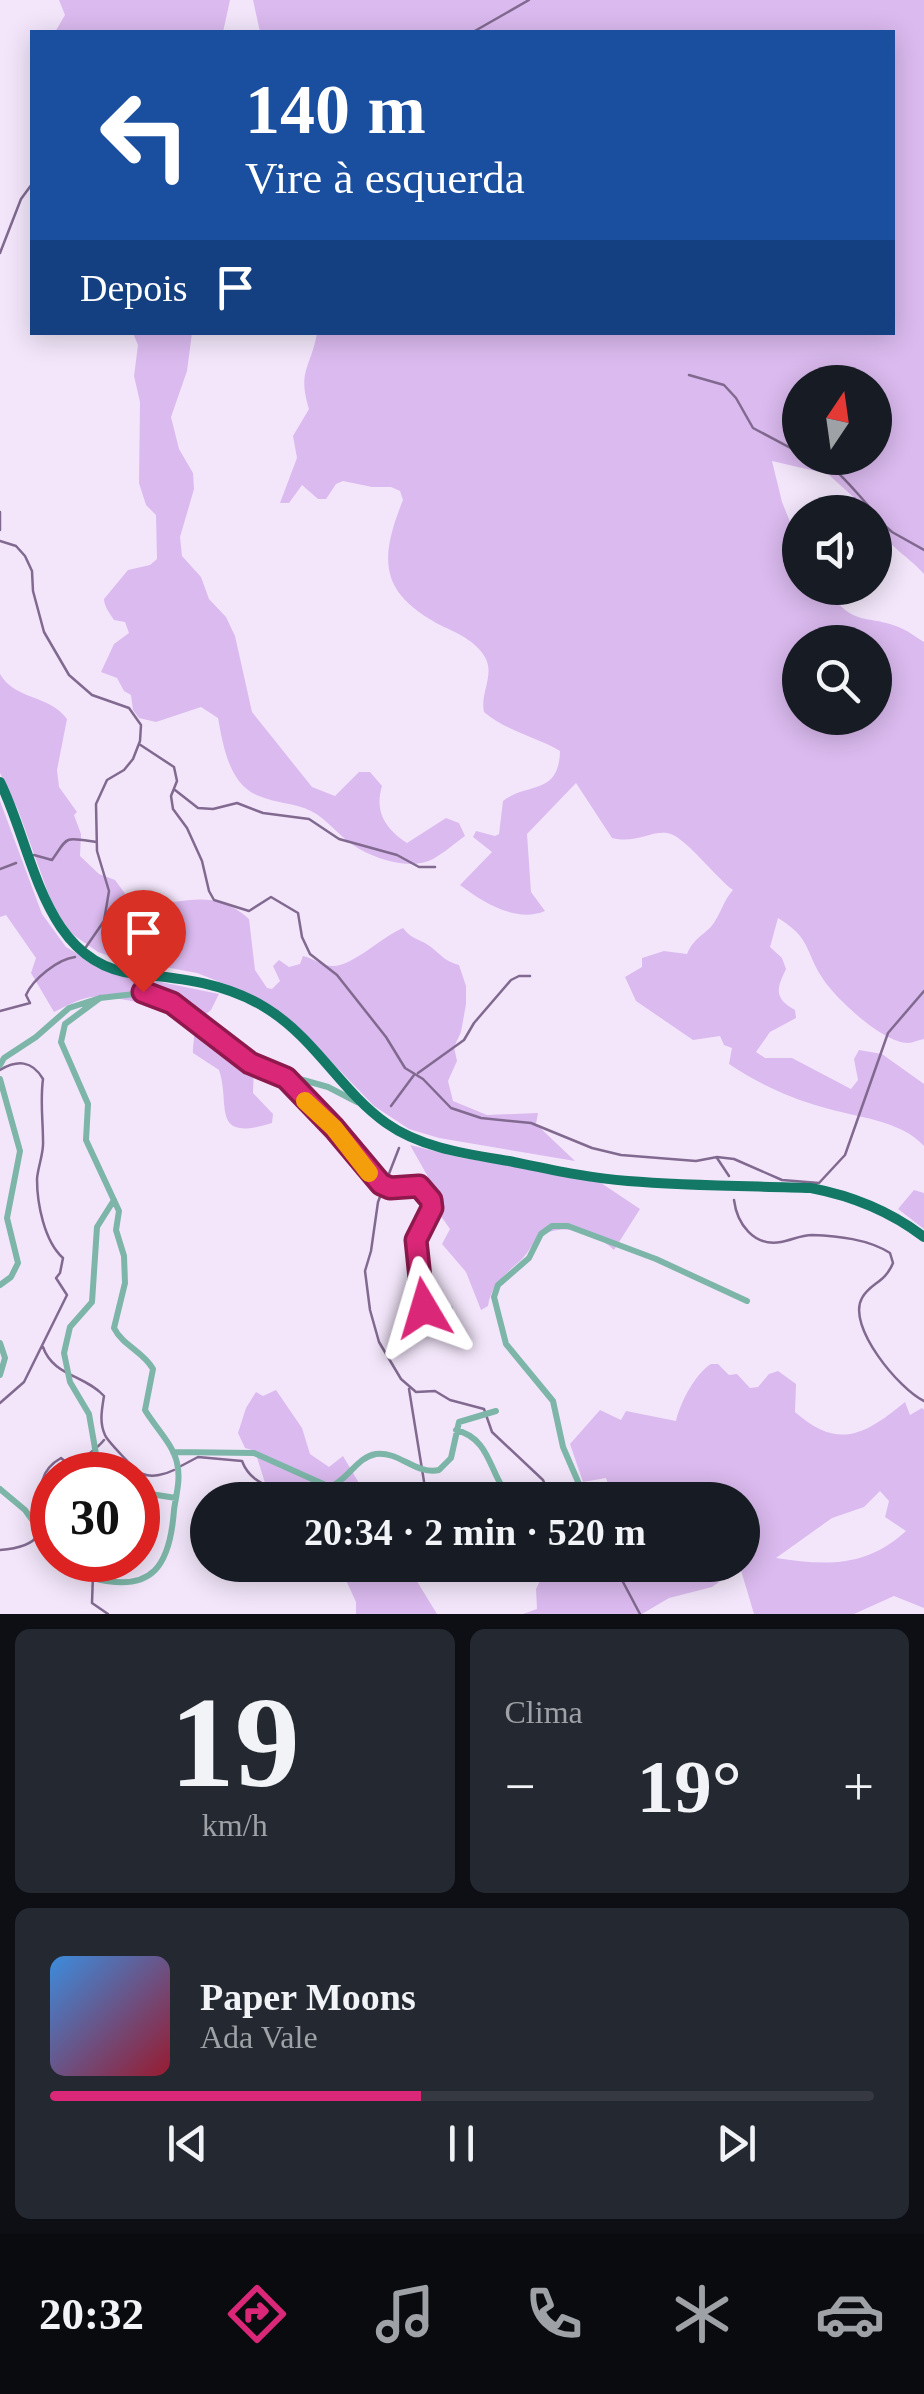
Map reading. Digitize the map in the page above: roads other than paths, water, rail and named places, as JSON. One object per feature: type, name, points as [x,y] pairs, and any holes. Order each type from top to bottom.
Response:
[{"type":"highway","points":[[0,782],[48,907],[65,936],[81,952],[107,968],[208,984],[266,1008],[296,1030],[363,1104],[390,1126],[442,1148],[624,1181],[810,1188],[836,1193],[881,1209],[924,1238]]},
{"type":"street","points":[[0,1065],[69,1008],[100,998],[143,992],[163,998],[250,1063],[286,1078],[321,1085],[363,1104]]},
{"type":"street","points":[[100,998],[72,1017],[60,1038],[88,1104],[86,1140],[119,1211],[116,1230],[125,1274],[114,1328],[123,1342],[150,1363],[153,1377],[145,1410],[174,1452],[178,1470],[168,1554],[160,1564]]},
{"type":"street","points":[[286,1078],[377,1181],[390,1188],[419,1186],[428,1195],[432,1208],[416,1240],[418,1301],[424,1308],[450,1309]]},
{"type":"street","points":[[0,1079],[20,1151],[8,1218],[18,1263],[12,1277],[0,1285]]},
{"type":"street","points":[[96,1452],[89,1414],[70,1382],[64,1353],[70,1327],[92,1302],[96,1227],[114,1199]]},
{"type":"street","points":[[577,1482],[563,1447],[556,1408],[506,1344],[494,1297],[498,1285],[529,1258],[541,1234],[552,1226],[568,1226],[656,1259],[748,1301]]},
{"type":"street","points":[[0,1343],[5,1358],[0,1375]]},
{"type":"street","points":[[174,1452],[254,1453],[330,1487],[362,1460],[376,1454],[392,1456],[424,1470],[438,1470],[451,1458],[461,1420],[496,1411]]},
{"type":"street","points":[[456,1430],[472,1435],[484,1447],[502,1482]]},
{"type":"street","points":[[0,1488],[30,1516]]},
{"type":"street","points":[[160,1495],[176,1498]]},
{"type":"waterway","points":[[476,30],[529,0]]},
{"type":"waterway","points":[[0,253],[21,199],[30,187]]},
{"type":"waterway","points":[[689,375],[724,385],[753,428],[782,443]]},
{"type":"waterway","points":[[840,475],[859,495]]},
{"type":"waterway","points":[[0,512],[0,530]]},
{"type":"waterway","points":[[892,532],[924,550]]},
{"type":"waterway","points":[[0,541],[16,546],[25,556],[32,571],[44,632],[69,675],[92,695],[129,708],[141,725],[133,759],[107,780],[96,804],[97,851],[109,891],[104,921],[86,947]]},
{"type":"waterway","points":[[139,744],[174,767],[177,781],[171,796],[173,809],[202,861],[214,900],[249,911],[271,897],[298,913],[310,954],[337,975],[405,1068],[423,1079],[451,1108],[481,1118],[531,1123],[592,1148],[621,1155],[696,1161],[734,1159],[782,1180],[819,1183],[845,1155],[888,1033],[924,991]]},
{"type":"waterway","points":[[175,790],[198,808],[237,803],[263,813],[309,819],[339,839],[397,855],[419,867],[435,867]]},
{"type":"waterway","points":[[34,855],[52,860],[68,840],[96,842]]},
{"type":"waterway","points":[[0,869],[16,863]]},
{"type":"waterway","points":[[0,1011],[30,1003],[26,995],[40,976],[75,957]]},
{"type":"waterway","points":[[418,1073],[464,1040],[511,980],[530,976]]},
{"type":"waterway","points":[[0,1070],[24,1064],[34,1068],[43,1079],[38,1199],[46,1232],[63,1258],[56,1278],[67,1295],[24,1382],[0,1403]]},
{"type":"waterway","points":[[391,1106],[414,1075]]},
{"type":"waterway","points":[[399,1148],[378,1202],[365,1271],[379,1342],[401,1379],[416,1392],[435,1391],[450,1400],[484,1409],[492,1432],[544,1482]]},
{"type":"waterway","points":[[717,1158],[729,1176]]},
{"type":"waterway","points":[[734,1200],[743,1225],[763,1241],[832,1236],[863,1241],[890,1253],[890,1270],[862,1298],[862,1324],[868,1340],[890,1371],[924,1401]]},
{"type":"waterway","points":[[43,1347],[54,1364],[104,1396],[105,1435],[134,1467],[151,1476],[174,1470]]},
{"type":"waterway","points":[[409,1389],[424,1482]]},
{"type":"waterway","points":[[91,1452],[104,1440]]},
{"type":"waterway","points":[[181,1466],[198,1457],[242,1461],[261,1482]]},
{"type":"waterway","points":[[0,1550],[30,1541]]},
{"type":"waterway","points":[[93,1582],[92,1603],[108,1614]]},
{"type":"waterway","points":[[623,1582],[640,1614]]}]
